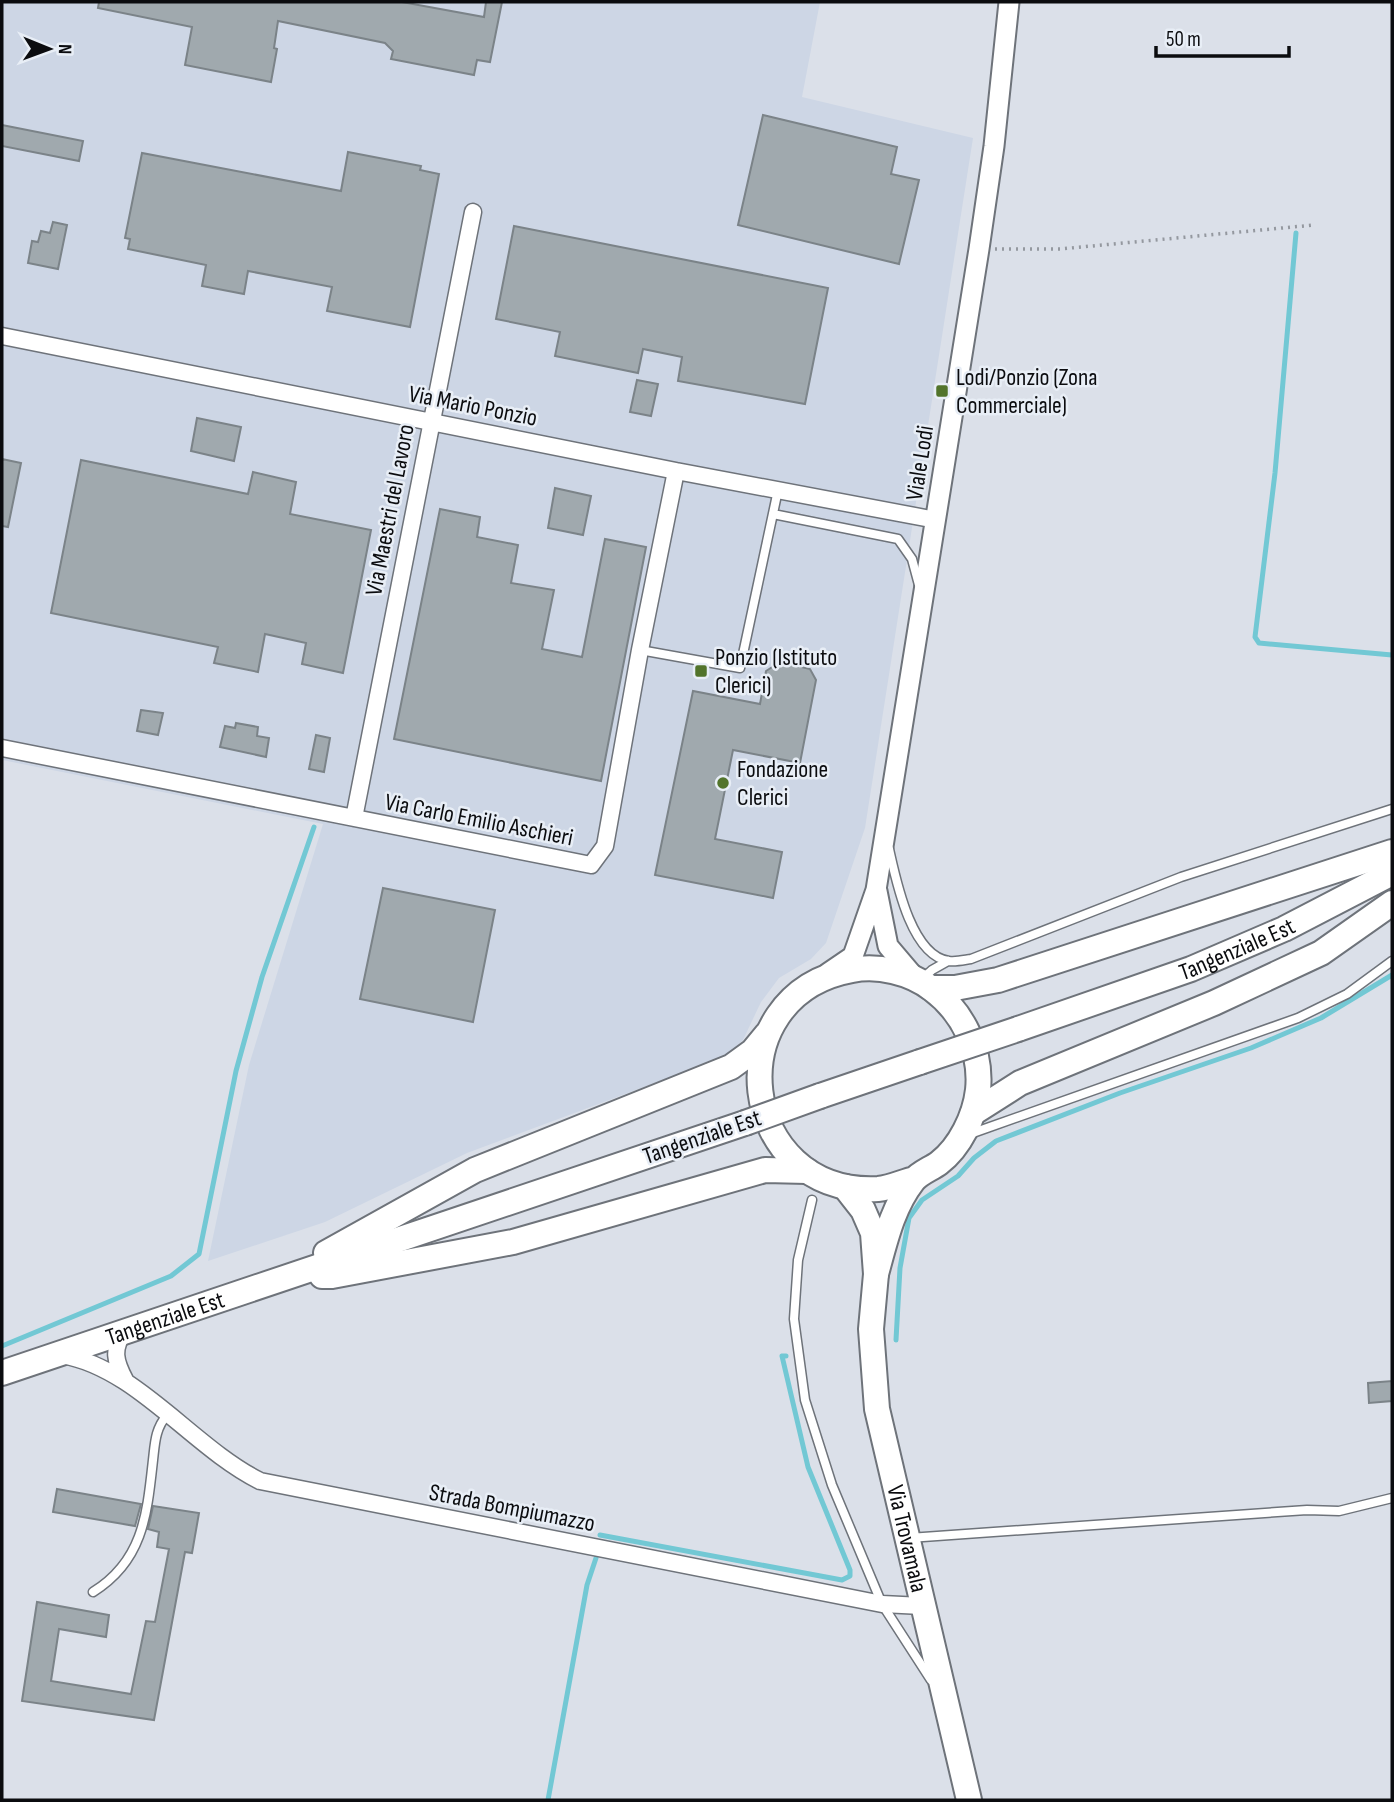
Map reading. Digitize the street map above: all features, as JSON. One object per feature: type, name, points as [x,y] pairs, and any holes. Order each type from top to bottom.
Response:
[{"type":"main road","points":[[293,1274],[349,1238],[475,1170],[732,1067],[753,1051],[786,1005],[810,985],[835,973],[862,968],[891,970],[923,983],[955,988],[998,980],[1392,852]]},
{"type":"main road","name":"Tangenziale Est","points":[[2,1373],[745,1123],[1191,969],[1284,929],[1392,873]]},
{"type":"main road","points":[[973,1113],[1020,1083],[1214,1003],[1310,958],[1392,904]]},
{"type":"main road","points":[[769,1031],[761,1056],[758,1082],[762,1108],[772,1132],[787,1153],[807,1171],[845,1187],[880,1189],[914,1179],[941,1162],[962,1137],[973,1113],[978,1090],[978,1066],[973,1043],[963,1022],[949,1003],[923,983]]},
{"type":"main road","points":[[293,1274],[332,1276],[513,1242],[765,1170],[807,1171]]},
{"type":"main road","name":"Via Trovamala","points":[[876,1274],[891,1220],[914,1179]]},
{"type":"main road","name":"Via Trovamala","points":[[845,1187],[863,1210],[873,1233],[876,1274],[871,1329],[877,1409],[922,1606],[950,1710],[969,1800]]},
{"type":"street","name":"Viale Lodi","points":[[810,985],[853,956],[876,890],[979,249],[994,146],[1009,2]]},
{"type":"street","name":"Via Maestri del Lavoro","points":[[354,818],[472,212]]},
{"type":"street","name":"Via Mario Ponzio","points":[[2,336],[676,471],[936,520]]},
{"type":"street","name":"Via Carlo Emilio Aschieri","points":[[2,748],[592,865],[605,846],[676,471]]},
{"type":"street","name":"Viale Lodi","points":[[876,890],[888,946],[923,983]]},
{"type":"street","points":[[124,1331],[115,1350],[116,1363],[125,1380]]},
{"type":"street","name":"Strada Bompiumazzo","points":[[57,1354],[75,1357],[125,1380],[228,1462],[260,1481],[882,1604],[922,1606]]},
{"type":"lane","points":[[640,650],[740,668],[779,489]]},
{"type":"lane","points":[[773,514],[898,539],[912,559],[923,599]]},
{"type":"lane","points":[[923,983],[932,970],[948,961],[971,959],[1181,877],[1392,809]]},
{"type":"lane","points":[[886,833],[904,903],[915,933],[930,952],[948,961]]},
{"type":"lane","points":[[962,1137],[1298,1018],[1347,994],[1392,961]]},
{"type":"lane","points":[[812,1200],[798,1259],[794,1319],[805,1400],[832,1485],[882,1604],[950,1710]]},
{"type":"lane","points":[[93,1592],[122,1569],[137,1543],[147,1507],[157,1431],[167,1415]]},
{"type":"lane","points":[[906,1538],[1307,1510],[1339,1511],[1392,1498]]},
{"type":"path","points":[[979,249],[1060,249],[1314,225]]},
{"type":"shaded area","points":[[2,2],[820,2],[802,97],[973,138],[865,828],[826,943],[811,959],[779,978],[761,1002],[743,1040],[727,1056],[467,1153],[325,1222],[208,1261],[249,1065],[323,824],[2,760]]},
{"type":"building","points":[[99,2],[402,2],[484,17],[486,2],[502,2],[490,62],[477,60],[474,75],[391,59],[393,51],[385,43],[278,21],[274,48],[277,49],[271,82],[185,65],[192,27],[98,8]]},
{"type":"building","points":[[763,115],[897,147],[891,174],[919,180],[899,264],[738,225]]},
{"type":"building","points":[[2,125],[83,141],[79,161],[2,146]]},
{"type":"building","points":[[348,152],[421,166],[420,170],[439,174],[410,327],[327,311],[332,287],[248,271],[244,294],[202,286],[206,265],[128,249],[130,239],[125,238],[142,153],[341,191]]},
{"type":"building","points":[[53,222],[67,225],[58,269],[28,263],[32,241],[38,242],[41,231],[50,233]]},
{"type":"building","points":[[514,226],[828,288],[805,404],[678,381],[682,357],[643,349],[638,373],[555,356],[560,332],[496,319]]},
{"type":"building","points":[[637,380],[658,384],[651,416],[630,412]]},
{"type":"building","points":[[197,418],[241,427],[234,461],[191,451]]},
{"type":"building","points":[[2,459],[21,463],[8,527],[2,526]]},
{"type":"building","points":[[81,460],[248,494],[253,472],[296,482],[290,514],[371,530],[343,673],[302,664],[306,643],[265,634],[258,672],[214,663],[218,647],[51,613]]},
{"type":"building","points":[[555,488],[591,496],[583,535],[548,528]]},
{"type":"building","points":[[440,509],[480,517],[477,537],[518,545],[511,583],[554,590],[542,649],[582,657],[605,539],[646,547],[601,781],[394,739]]},
{"type":"building","points":[[780,662],[810,669],[816,680],[800,763],[733,750],[715,839],[782,852],[773,898],[655,875],[693,691],[760,704],[766,671]]},
{"type":"building","points":[[141,710],[163,713],[158,735],[137,731]]},
{"type":"building","points":[[236,723],[258,727],[257,736],[269,738],[266,757],[220,747],[225,726],[235,728]]},
{"type":"building","points":[[316,735],[330,738],[324,772],[309,769]]},
{"type":"building","points":[[383,888],[495,910],[473,1022],[360,999]]},
{"type":"building","points":[[1392,1381],[1392,1401],[1369,1403],[1368,1383]]},
{"type":"building","points":[[57,1489],[141,1504],[135,1526],[53,1512]]},
{"type":"building","points":[[153,1506],[199,1513],[192,1553],[185,1552],[154,1720],[22,1701],[37,1602],[109,1615],[106,1637],[59,1629],[51,1681],[131,1694],[146,1621],[155,1622],[169,1549],[157,1547],[159,1532],[148,1529]]},
{"type":"waterway","points":[[1296,233],[1275,473],[1255,637],[1259,643],[1392,655]]},
{"type":"waterway","points":[[2,1346],[171,1276],[199,1254],[236,1071],[262,977],[314,827]]},
{"type":"waterway","points":[[896,1340],[900,1268],[909,1218],[922,1200],[958,1176],[974,1158],[996,1141],[1120,1093],[1251,1048],[1321,1018],[1392,975]]},
{"type":"waterway","points":[[600,1535],[842,1580],[850,1576],[850,1570],[808,1467],[782,1356],[786,1356]]},
{"type":"waterway","points":[[548,1800],[587,1585],[596,1558]]},
{"type":"place","name":"Lodi/Ponzio (Zona Commerciale)","points":[[942,391]]},
{"type":"place","name":"Ponzio (Istituto Clerici)","points":[[701,671]]},
{"type":"place","name":"Fondazione Clerici","points":[[723,783]]}]
